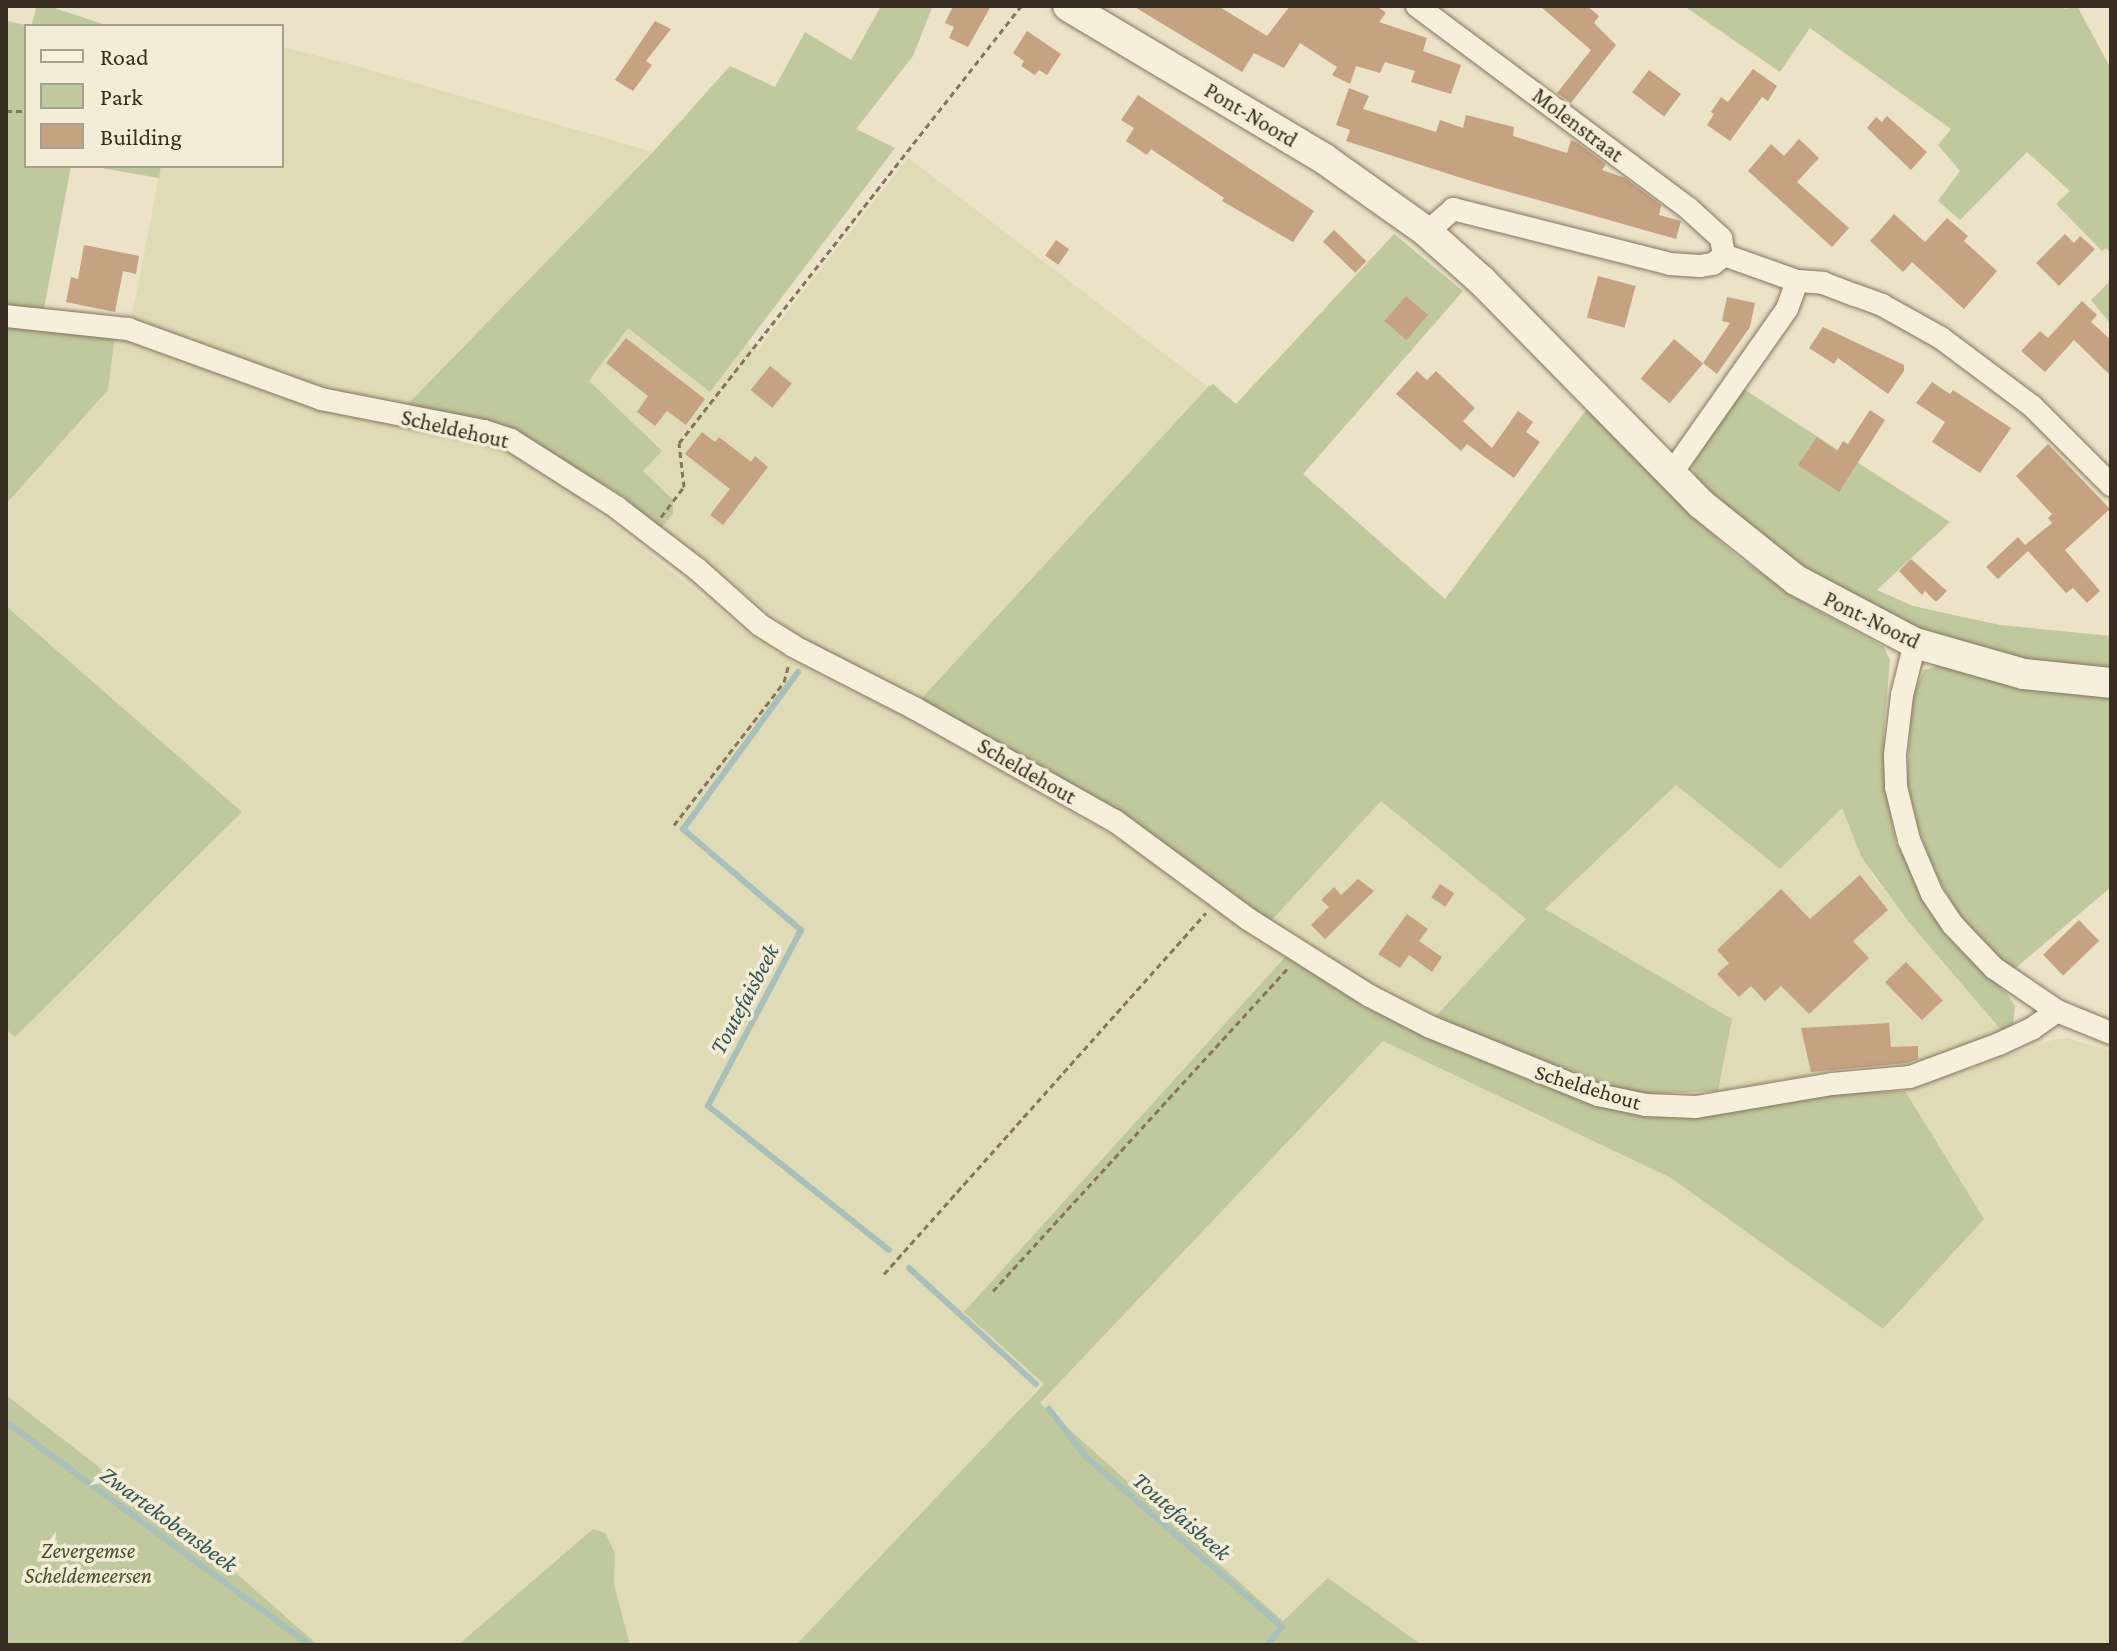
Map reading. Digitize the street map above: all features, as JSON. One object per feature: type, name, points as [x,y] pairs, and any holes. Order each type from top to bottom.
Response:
[{"type":"street","name":"Pont-Noord","points":[[1068,6],[1333,164],[1427,232],[1482,281],[1719,520],[1796,580],[1915,643],[2024,674],[2111,683]]},
{"type":"street","name":"Molenstraat","points":[[1417,6],[1697,216],[1721,238],[1724,255]]},
{"type":"street","points":[[1427,232],[1453,209],[1670,264],[1713,264],[1724,255],[1797,281],[1823,283],[1882,305],[1941,338],[2032,406],[2111,485]]},
{"type":"street","points":[[1671,474],[1787,309],[1797,281]]},
{"type":"street","name":"Scheldehout","points":[[6,316],[128,329],[321,399],[484,431],[511,440],[546,459],[649,532],[760,625],[793,646],[930,717],[1115,821],[1214,894],[1370,996],[1428,1026],[1547,1077],[1612,1098],[1671,1108],[1726,1104],[1832,1084],[1910,1077],[1999,1044],[2033,1028],[2057,1011]]},
{"type":"street","points":[[1915,643],[1904,682],[1895,755],[1902,816],[1917,864],[1953,925],[1994,968],[2057,1011],[2101,1029]]},
{"type":"path","points":[[649,532],[684,487],[679,443],[1021,6]]},
{"type":"path","points":[[674,825],[784,682],[793,646]]},
{"type":"path","points":[[884,1274],[1205,913],[1214,894]]},
{"type":"path","points":[[993,1291],[1302,954]]},
{"type":"shaded area","points":[[284,48],[653,152],[406,406],[344,396],[131,321],[161,168],[284,168]]},
{"type":"shaded area","points":[[908,158],[1208,387],[921,699],[798,637],[706,561],[660,529],[642,471],[589,382],[628,327],[710,391],[747,342],[757,351]]},
{"type":"shaded area","points":[[115,336],[496,444],[544,470],[752,636],[789,660],[909,719],[1107,832],[1186,882],[1286,956],[965,1312],[1044,1384],[796,1645],[630,1645],[614,1584],[615,1554],[593,1529],[458,1645],[318,1645],[236,1573],[6,1395],[6,1029],[14,1036],[242,812],[6,606],[6,504],[108,390]]},
{"type":"shaded area","points":[[1676,785],[1780,869],[1842,807],[1872,875],[2002,1031],[1891,1073],[1890,1066],[1833,1071],[1718,1091],[1732,1019],[1544,909]]},
{"type":"shaded area","points":[[1381,801],[1526,919],[1434,1018],[1379,989],[1271,921]]},
{"type":"shaded area","points":[[2067,1038],[2111,1051],[2111,1645],[1422,1645],[1328,1579],[1283,1621],[1040,1403],[1384,1040],[1671,1178],[1883,1329],[1983,1219],[1905,1091],[2052,1040]]},
{"type":"green space","points":[[37,6],[48,6],[103,24],[32,24]]},
{"type":"green space","points":[[881,6],[932,8],[913,56],[856,129],[895,148],[710,392],[628,328],[589,381],[662,451],[643,471],[673,500],[673,514],[660,529],[623,496],[518,435],[406,406],[653,152],[730,66],[775,87],[805,32],[851,60]]},
{"type":"green space","points":[[1684,6],[2063,6],[2065,9],[2077,6],[2111,69],[2111,253],[2106,248],[2102,251],[2056,204],[2070,191],[2027,152],[1960,220],[1938,201],[1960,171],[1938,145],[1951,129],[1810,28],[1780,72]]},
{"type":"green space","points":[[6,21],[24,25],[24,168],[71,168],[43,314],[6,310]]},
{"type":"green space","points":[[102,168],[161,168],[159,178]]},
{"type":"green space","points":[[1394,234],[1463,291],[1303,474],[1445,599],[1587,409],[1685,509],[1739,558],[1808,605],[1884,647],[1890,660],[1884,731],[1885,788],[1896,843],[1947,937],[2007,994],[2015,1006],[2013,1026],[2002,1031],[1908,921],[1862,858],[1842,808],[1780,869],[1676,785],[1545,909],[1732,1019],[1718,1091],[1648,1094],[1601,1084],[1434,1018],[1526,919],[1381,801],[1271,921],[1121,813],[921,699],[1208,387],[1213,384],[1236,404]]},
{"type":"green space","points":[[2111,280],[2111,321],[2110,323],[2091,300]]},
{"type":"green space","points":[[6,322],[115,336],[108,390],[6,504]]},
{"type":"green space","points":[[1742,388],[1950,522],[1877,590],[1913,606],[2000,625],[2111,636],[2111,672],[2056,669],[1917,634],[1801,571],[1699,486],[1692,465]]},
{"type":"green space","points":[[6,606],[242,812],[15,1037],[6,1029]]},
{"type":"green space","points":[[1943,664],[2020,686],[2111,696],[2111,887],[2012,971],[1971,932],[1956,910],[1935,872],[1918,827],[1907,782],[1912,697],[1924,670]]},
{"type":"green space","points":[[1286,956],[1364,1006],[1422,1035],[1544,1086],[1596,1102],[1905,1091],[1984,1219],[1883,1329],[1671,1178],[1383,1041],[1040,1403],[1283,1621],[1328,1578],[1422,1645],[796,1645],[1044,1384],[964,1312]]},
{"type":"green space","name":"Zevergemse Scheldemeersen","points":[[6,1395],[236,1573],[318,1645],[6,1645]]},
{"type":"green space","points":[[593,1529],[606,1534],[615,1554],[614,1584],[630,1645],[458,1645]]},
{"type":"building","points":[[953,6],[991,6],[968,47],[949,38],[954,27],[945,23]]},
{"type":"building","points":[[1133,6],[1218,6],[1267,36],[1290,6],[1377,6],[1386,13],[1379,22],[1427,38],[1423,51],[1461,65],[1451,94],[1411,82],[1415,71],[1385,62],[1380,73],[1356,66],[1350,84],[1332,75],[1337,67],[1300,43],[1284,68],[1254,53],[1242,72]]},
{"type":"building","points":[[1540,6],[1587,6],[1599,16],[1594,23],[1616,45],[1571,103],[1557,93],[1591,50]]},
{"type":"building","points":[[655,21],[671,29],[646,61],[652,65],[633,91],[615,80]]},
{"type":"building","points":[[1027,31],[1061,54],[1047,75],[1039,70],[1035,75],[1021,66],[1024,61],[1013,53]]},
{"type":"building","points":[[1753,69],[1777,86],[1768,101],[1762,97],[1730,141],[1707,125],[1714,114],[1711,112],[1721,97],[1728,102]]},
{"type":"building","points":[[1649,70],[1681,94],[1664,116],[1632,92]]},
{"type":"building","points":[[1349,88],[1369,96],[1363,109],[1436,132],[1440,120],[1463,128],[1466,115],[1514,127],[1513,136],[1567,153],[1571,140],[1576,142],[1606,164],[1602,170],[1625,178],[1661,205],[1659,215],[1681,221],[1676,239],[1474,182],[1346,141],[1350,130],[1336,125]]},
{"type":"building","points":[[1138,95],[1314,211],[1293,242],[1222,201],[1224,198],[1151,149],[1147,155],[1126,141],[1134,128],[1121,120]]},
{"type":"building","points":[[1887,116],[1927,152],[1911,170],[1867,128],[1876,117],[1882,122]]},
{"type":"building","points":[[1799,139],[1819,158],[1797,182],[1849,228],[1832,247],[1748,171],[1771,144],[1784,156]]},
{"type":"building","points":[[1894,214],[1925,242],[1947,218],[1968,236],[1964,241],[1997,271],[1964,309],[1912,262],[1903,272],[1870,241]]},
{"type":"building","points":[[1334,230],[1366,261],[1355,273],[1323,242]]},
{"type":"building","points":[[2065,234],[2074,243],[2080,236],[2095,249],[2059,286],[2036,263]]},
{"type":"building","points":[[1056,240],[1069,249],[1058,265],[1045,256]]},
{"type":"building","points":[[84,245],[139,256],[136,274],[123,271],[115,312],[66,302],[71,277],[78,279]]},
{"type":"building","points":[[1598,276],[1636,286],[1625,328],[1587,318]]},
{"type":"building","points":[[1406,296],[1428,315],[1406,340],[1384,321]]},
{"type":"building","points":[[1727,297],[1755,303],[1750,327],[1717,374],[1703,363],[1730,323],[1722,321]]},
{"type":"building","points":[[2082,301],[2097,315],[2091,322],[2111,340],[2111,376],[2074,340],[2045,372],[2021,351],[2040,331],[2048,338]]},
{"type":"building","points":[[1823,327],[1904,365],[1904,371],[1888,394],[1838,358],[1834,364],[1809,348]]},
{"type":"building","points":[[626,338],[705,399],[686,425],[667,411],[655,426],[637,412],[648,396],[606,363]]},
{"type":"building","points":[[1674,339],[1703,363],[1670,403],[1641,379]]},
{"type":"building","points":[[770,366],[792,384],[772,408],[750,390]]},
{"type":"building","points":[[1417,371],[1427,380],[1436,371],[1475,408],[1463,421],[1492,448],[1518,411],[1533,422],[1526,432],[1540,442],[1514,478],[1467,444],[1461,451],[1396,394]]},
{"type":"building","points":[[1932,382],[1950,394],[1953,390],[2011,428],[1980,473],[1932,442],[1945,422],[1916,403]]},
{"type":"building","points":[[1870,410],[1885,420],[1839,492],[1798,465],[1817,437],[1837,451],[1843,441],[1848,444]]},
{"type":"building","points":[[702,432],[715,442],[719,437],[751,462],[755,456],[768,467],[723,525],[710,515],[730,489],[685,454]]},
{"type":"building","points":[[2048,444],[2110,509],[2065,550],[2100,591],[2087,603],[2073,588],[2066,593],[2028,551],[1998,579],[1986,567],[2018,537],[2025,545],[2052,523],[2048,518],[2052,514],[2016,476]]},
{"type":"building","points":[[1911,559],[1947,591],[1936,602],[1925,591],[1922,595],[1899,571]]},
{"type":"building","points":[[1860,875],[1888,910],[1853,941],[1869,958],[1809,1014],[1781,986],[1765,1001],[1751,986],[1739,997],[1717,974],[1729,963],[1717,950],[1781,889],[1810,919]]},
{"type":"building","points":[[1358,879],[1374,891],[1325,939],[1311,925],[1329,907],[1321,900],[1334,887],[1341,895]]},
{"type":"building","points":[[1440,884],[1454,893],[1446,907],[1431,897]]},
{"type":"building","points":[[1407,914],[1428,929],[1419,941],[1442,957],[1432,972],[1409,955],[1400,968],[1378,954]]},
{"type":"building","points":[[2079,920],[2099,941],[2063,976],[2043,955]]},
{"type":"building","points":[[1906,962],[1943,1000],[1922,1020],[1885,982]]},
{"type":"building","points":[[1889,1023],[1891,1047],[1918,1046],[1918,1059],[1907,1063],[1811,1072],[1801,1028]]},
{"type":"waterway","name":"Toutefaisbeek","points":[[798,672],[683,829],[801,930],[708,1106],[889,1250]]},
{"type":"waterway","name":"Toutefaisbeek","points":[[909,1268],[1036,1384]]},
{"type":"waterway","name":"Toutefaisbeek","points":[[1049,1409],[1086,1457],[1282,1627],[1267,1645]]},
{"type":"waterway","name":"Zwartekobensbeek","points":[[6,1422],[310,1645]]}]
